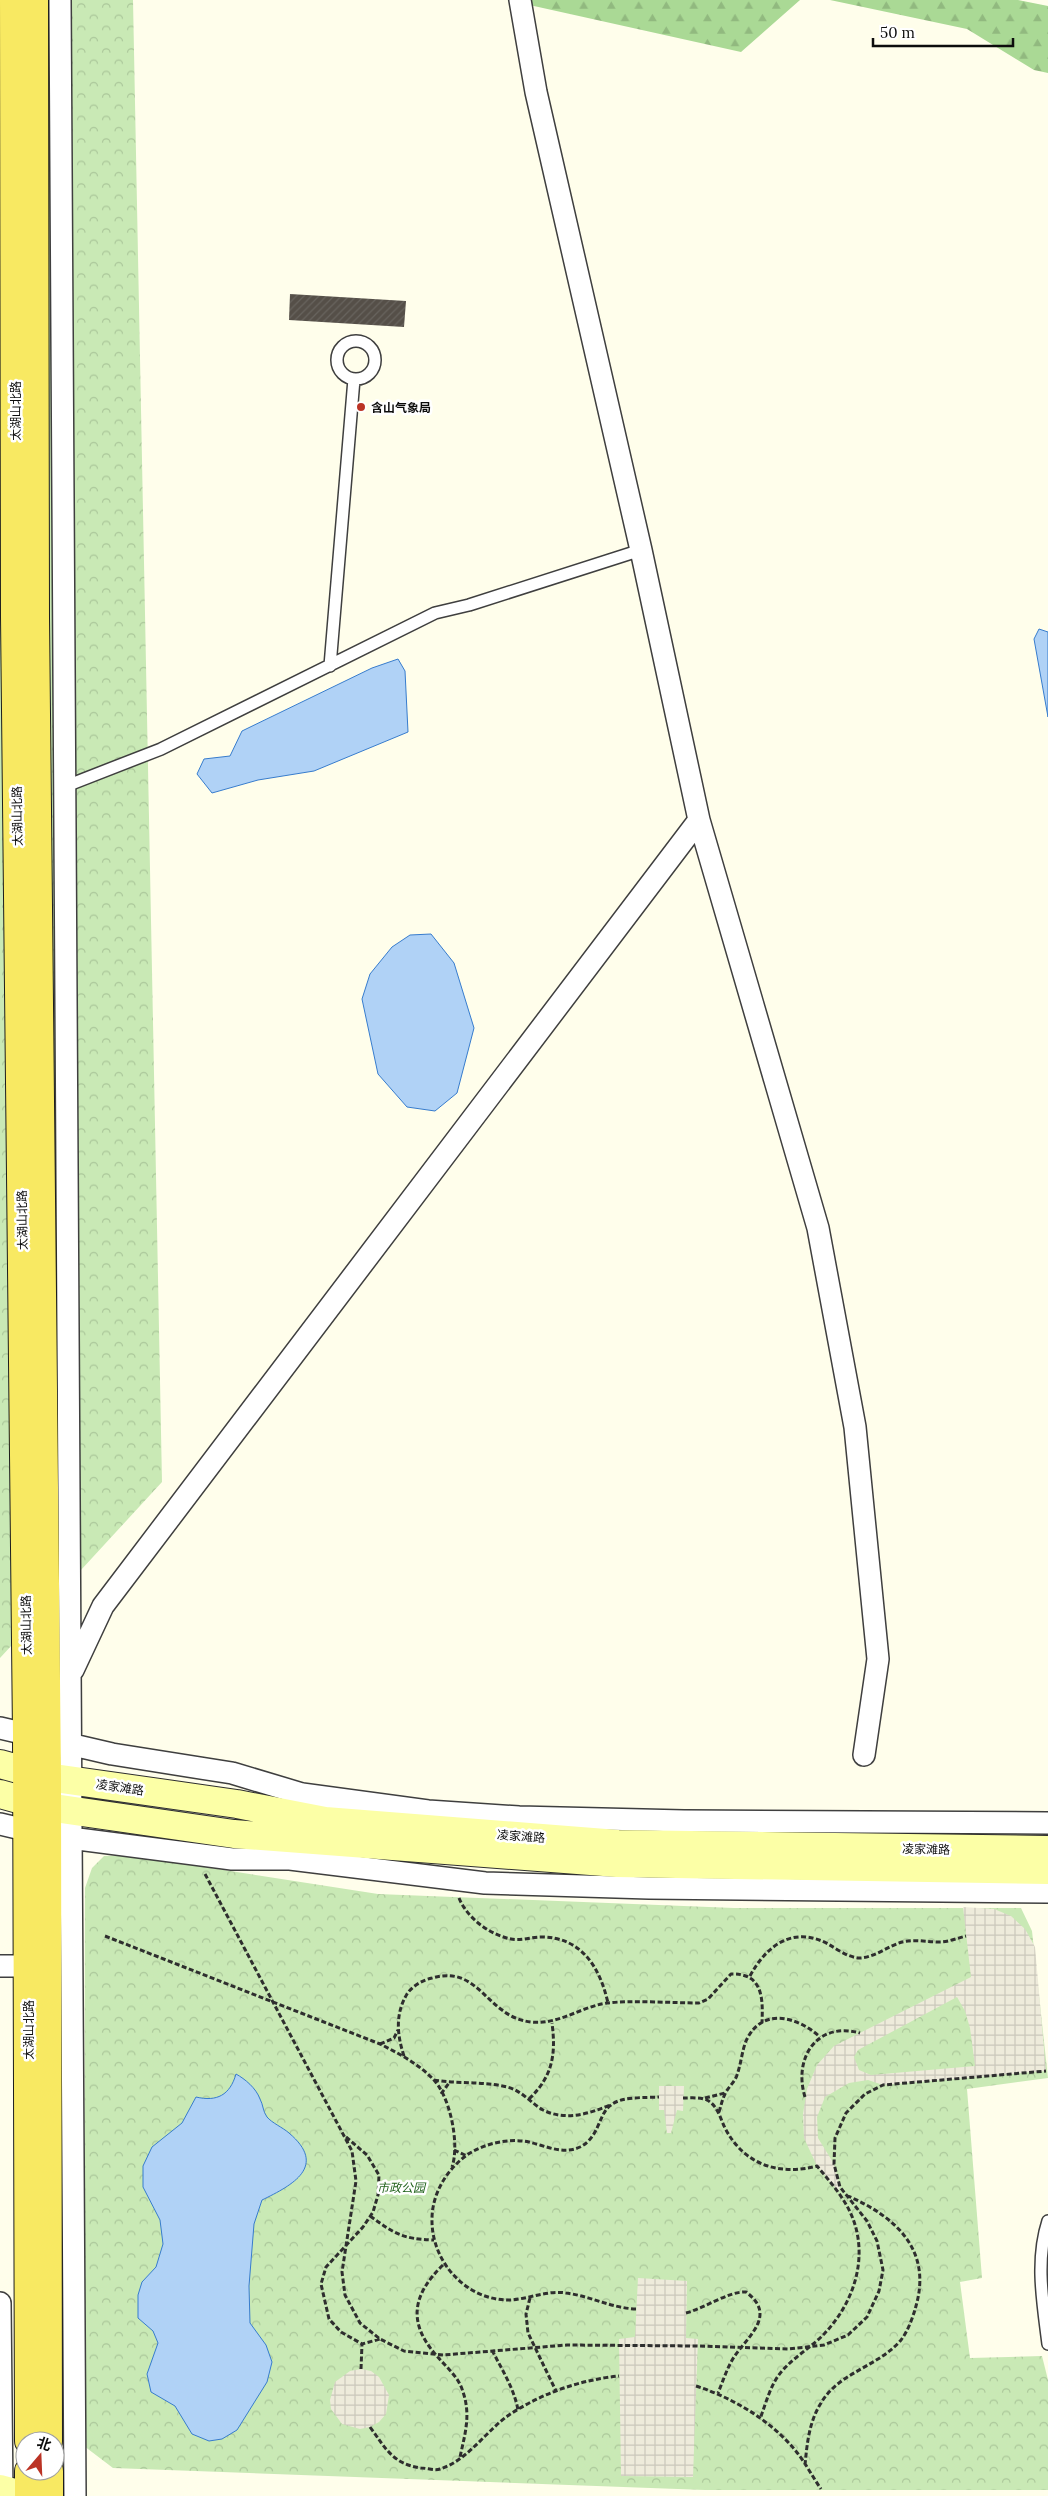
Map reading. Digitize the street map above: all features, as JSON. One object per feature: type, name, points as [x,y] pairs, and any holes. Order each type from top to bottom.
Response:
[{"type":"main road","name":"太湖山北路","points":[[14,0],[15,617],[49,1739]]},
{"type":"main road","name":"太湖山北路","points":[[34,0],[35,617],[49,1739],[48,2431]]},
{"type":"main road","name":"凌家滩路","points":[[0,1764],[49,1777],[236,1804],[326,1821],[618,1844],[1048,1850]]},
{"type":"main road","name":"凌家滩路","points":[[0,1794],[49,1807],[234,1834],[617,1863],[1048,1870]]},
{"type":"main road","name":"太湖山北路","points":[[29,2431],[28,1966],[49,1835]]},
{"type":"main road","points":[[12,2493],[21,2481]]},
{"type":"main road","points":[[49,2481],[49,2496]]},
{"type":"street","points":[[60,0],[71,1675]]},
{"type":"street","points":[[520,0],[536,92],[641,550],[699,820],[818,1228],[855,1427],[878,1658],[864,1754]]},
{"type":"street","points":[[75,2496],[49,1835],[49,1739],[71,1675],[103,1606],[699,820]]},
{"type":"street","points":[[0,1728],[112,1754],[232,1774],[302,1794],[428,1811],[519,1817],[684,1821],[1048,1823]]},
{"type":"street","points":[[0,1824],[49,1835],[194,1854],[232,1858],[290,1859],[485,1883],[649,1888],[1048,1892]]},
{"type":"street","points":[[0,1966],[28,1966]]},
{"type":"street","points":[[0,2303],[12,2493]]},
{"type":"lane","points":[[330,666],[354,379]]},
{"type":"lane","points":[[66,786],[161,749],[435,613],[469,605],[641,550]]},
{"type":"lane","points":[[1048,2221],[1042,2240],[1040,2284],[1048,2344]]},
{"type":"path","points":[[194,1854],[352,2150],[356,2181],[342,2272],[345,2295],[360,2323],[380,2339],[404,2351],[435,2354],[536,2347],[616,2345],[788,2349],[824,2345],[848,2335],[867,2317],[879,2291],[883,2270],[877,2241],[867,2221],[840,2187],[834,2164],[835,2138],[846,2114],[865,2094],[882,2085],[1046,2071]]},
{"type":"path","points":[[458,1895],[463,1908],[478,1923],[494,1933],[512,1940],[552,1938],[571,1944],[586,1954],[599,1972],[608,2003]]},
{"type":"path","points":[[105,1936],[380,2044],[404,2056],[434,2080],[441,2094],[452,2122],[454,2150],[451,2169]]},
{"type":"path","points":[[750,1976],[759,1960],[772,1946],[789,1938],[809,1937],[859,1958],[872,1955],[902,1942],[925,1940],[942,1942],[966,1936]]},
{"type":"path","points":[[404,2056],[399,2040],[399,2009],[409,1991],[423,1980],[438,1976],[453,1975],[468,1979],[497,2008],[512,2017],[529,2022],[552,2023],[608,2003],[699,2004],[708,1999],[724,1979],[732,1974],[750,1976]]},
{"type":"path","points":[[750,1976],[761,1996],[762,2023]]},
{"type":"path","points":[[719,2112],[725,2093],[737,2077],[746,2042],[751,2033],[762,2023],[782,2018],[797,2020],[809,2027],[820,2037]]},
{"type":"path","points":[[529,2099],[542,2086],[551,2066],[555,2044],[552,2023]]},
{"type":"path","points":[[380,2044],[394,2038],[399,2030]]},
{"type":"path","points":[[805,2097],[801,2075],[805,2058],[820,2037],[835,2030],[849,2030],[860,2033]]},
{"type":"path","points":[[434,2080],[449,2083],[480,2082],[509,2087],[529,2099],[542,2110],[558,2115],[578,2116],[633,2098],[659,2097]]},
{"type":"path","points":[[441,2094],[449,2083]]},
{"type":"path","points":[[684,2098],[705,2098],[725,2093]]},
{"type":"path","points":[[705,2098],[719,2112],[731,2139],[753,2160],[771,2168],[798,2171],[817,2166],[838,2191],[848,2208],[856,2232],[860,2264],[855,2287],[845,2308],[825,2333],[782,2371],[770,2391],[760,2419]]},
{"type":"path","points":[[611,2104],[604,2113],[597,2131],[581,2147],[566,2150],[551,2149],[512,2140],[481,2148],[467,2156],[451,2169],[442,2184],[432,2212],[434,2240],[443,2265],[472,2290],[508,2300],[530,2298],[552,2292],[567,2293],[619,2308],[636,2309]]},
{"type":"path","points":[[343,2135],[367,2155],[379,2175],[378,2195],[370,2216],[326,2267],[321,2284],[324,2302],[329,2319],[341,2332],[362,2344],[380,2339]]},
{"type":"path","points":[[454,2150],[467,2156]]},
{"type":"path","points":[[805,2465],[812,2423],[821,2402],[836,2384],[881,2358],[901,2340],[914,2316],[921,2289],[917,2259],[907,2237],[892,2220],[872,2207],[838,2191]]},
{"type":"path","points":[[370,2216],[387,2228],[409,2239],[434,2240]]},
{"type":"path","points":[[443,2265],[423,2289],[417,2307],[417,2325],[435,2354],[452,2372],[463,2390],[469,2413],[460,2457]]},
{"type":"path","points":[[686,2313],[714,2304],[736,2291],[746,2292],[759,2306],[761,2316],[757,2327],[728,2369],[718,2394]]},
{"type":"path","points":[[530,2298],[526,2314],[528,2333],[556,2391]]},
{"type":"path","points":[[360,2370],[362,2344]]},
{"type":"path","points":[[492,2350],[507,2378],[518,2410]]},
{"type":"path","points":[[370,2427],[390,2454],[406,2466],[439,2470],[460,2457],[508,2416],[545,2394],[593,2379],[619,2376]]},
{"type":"path","points":[[696,2386],[718,2394],[760,2419],[795,2450],[821,2489]]},
{"type":"green space","points":[[0,0],[133,0],[162,1482],[0,1658]]},
{"type":"green space","points":[[507,0],[800,0],[741,52]]},
{"type":"green space","points":[[830,0],[1018,0],[1048,6],[1048,73],[1034,70],[967,29]]},
{"type":"green space","name":"市政公园","points":[[128,1855],[378,1894],[734,1908],[1021,1908],[1032,1931],[1048,2078],[967,2089],[982,2278],[960,2282],[970,2358],[1042,2356],[1048,2380],[1048,2490],[705,2490],[113,2468],[84,2446],[85,1888],[92,1868],[104,1856]]},
{"type":"shaded area","points":[[963,1907],[994,1909],[1011,1916],[1025,1929],[1035,1947],[1046,2071],[883,2085],[868,2080],[849,2083],[825,2097],[817,2117],[818,2138],[834,2164],[840,2187],[838,2191],[817,2166],[804,2138],[803,2114],[807,2089],[817,2065],[834,2046],[971,1977]],"holes":[[[957,1997],[965,2011],[970,2028],[975,2066],[871,2075],[859,2070],[854,2057],[858,2050]]]},
{"type":"shaded area","points":[[659,2086],[684,2086],[683,2111],[677,2110],[671,2133],[667,2133],[664,2110],[659,2110]]},
{"type":"shaded area","points":[[638,2278],[687,2281],[686,2338],[698,2339],[693,2477],[621,2476],[619,2339],[635,2337]]},
{"type":"shaded area","points":[[361,2369],[371,2371],[379,2377],[389,2395],[386,2414],[379,2422],[370,2427],[360,2429],[342,2424],[331,2409],[330,2400],[335,2382],[350,2371]]},
{"type":"water","points":[[1039,629],[1048,632],[1048,717],[1034,639]]},
{"type":"water","points":[[398,659],[405,671],[408,732],[314,771],[258,780],[212,793],[197,774],[204,759],[230,756],[242,731],[372,668]]},
{"type":"water","points":[[431,934],[454,963],[474,1028],[457,1093],[435,1111],[407,1107],[378,1074],[362,999],[370,974],[392,947],[410,935]]},
{"type":"water","points":[[236,2074],[256,2091],[267,2117],[289,2133],[300,2145],[306,2155],[306,2165],[302,2173],[294,2181],[262,2200],[254,2224],[249,2286],[250,2323],[266,2345],[272,2362],[267,2382],[237,2430],[222,2439],[209,2441],[192,2434],[175,2406],[151,2392],[147,2374],[158,2343],[153,2331],[138,2318],[138,2295],[142,2282],[156,2267],[163,2244],[160,2220],[143,2187],[143,2166],[152,2147],[182,2123],[196,2097],[210,2098],[222,2095],[230,2087]]},
{"type":"building","points":[[290,294],[406,301],[404,327],[289,320]]},
{"type":"place","name":"含山气象局","points":[[361,407]]}]
